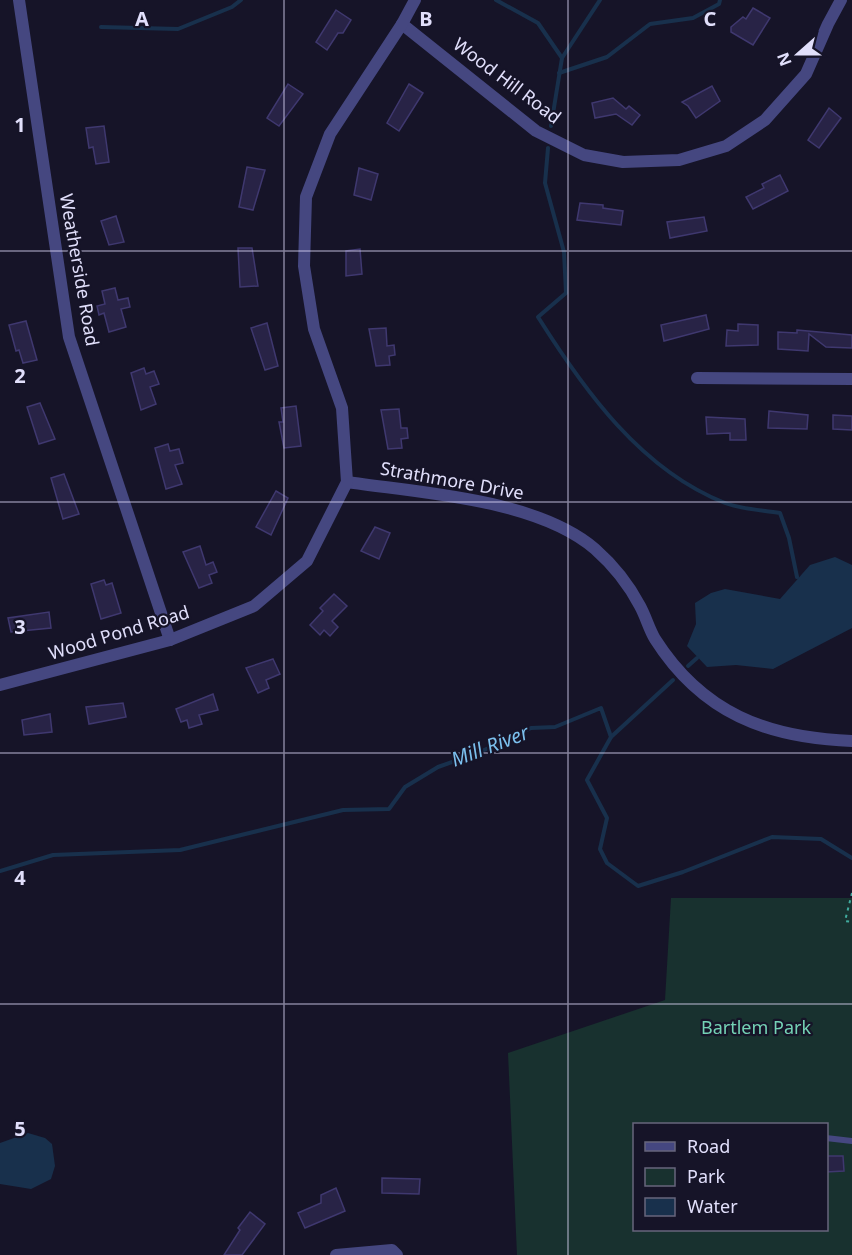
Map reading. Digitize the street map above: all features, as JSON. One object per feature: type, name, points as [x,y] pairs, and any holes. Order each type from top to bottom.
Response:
[{"type":"street","name":"Weatherside Road","points":[[19,0],[69,337],[171,640]]},
{"type":"street","points":[[347,482],[342,408],[314,328],[304,266],[306,197],[330,134],[402,24],[415,0]]},
{"type":"street","name":"Wood Hill Road","points":[[402,24],[536,130],[584,155],[623,162],[679,160],[726,146],[765,120],[806,74],[841,0]]},
{"type":"street","points":[[697,378],[852,379]]},
{"type":"street","name":"Wood Pond Road","points":[[0,685],[171,640],[254,606],[308,561],[347,482]]},
{"type":"street","name":"Strathmore Drive","points":[[347,482],[491,504],[528,513],[561,526],[594,549],[620,575],[639,605],[660,646],[699,692],[735,716],[776,732],[817,740],[852,741]]},
{"type":"street","points":[[336,1255],[392,1250],[397,1255]]},
{"type":"lane","points":[[828,1138],[852,1141]]},
{"type":"path","points":[[852,893],[845,921],[852,922]]},
{"type":"green space","name":"Bartlem Park","points":[[671,898],[852,898],[852,1255],[517,1255],[508,1053],[665,1000]]},
{"type":"water","points":[[835,557],[852,565],[852,628],[773,669],[736,665],[707,667],[687,646],[696,624],[695,603],[711,593],[725,589],[780,599],[810,565]]},
{"type":"water","points":[[28,1133],[45,1138],[52,1144],[55,1166],[51,1179],[31,1189],[0,1184],[0,1143]]},
{"type":"building","points":[[753,8],[770,18],[753,45],[731,32],[731,27],[743,17],[746,19]]},
{"type":"building","points":[[336,10],[351,20],[343,33],[338,33],[327,50],[316,42]]},
{"type":"building","points":[[288,84],[303,94],[279,126],[267,118]]},
{"type":"building","points":[[409,84],[423,93],[399,131],[387,123]]},
{"type":"building","points":[[712,86],[720,101],[696,118],[688,106],[682,102]]},
{"type":"building","points":[[613,98],[626,109],[629,106],[640,115],[632,125],[616,114],[595,118],[592,103]]},
{"type":"building","points":[[829,108],[841,118],[819,148],[808,140]]},
{"type":"building","points":[[104,126],[109,162],[96,164],[93,147],[89,148],[86,128]]},
{"type":"building","points":[[247,167],[265,170],[253,210],[239,207]]},
{"type":"building","points":[[359,168],[378,174],[371,200],[354,195]]},
{"type":"building","points":[[780,175],[788,191],[753,209],[746,197],[764,188],[762,184]]},
{"type":"building","points":[[580,203],[603,205],[603,208],[623,211],[621,225],[577,220]]},
{"type":"building","points":[[116,216],[124,242],[109,245],[101,221]]},
{"type":"building","points":[[704,217],[707,231],[670,238],[667,222]]},
{"type":"building","points":[[238,248],[252,248],[258,286],[240,287]]},
{"type":"building","points":[[360,249],[362,274],[346,276],[346,251]]},
{"type":"building","points":[[115,288],[118,300],[128,298],[130,307],[121,309],[126,327],[109,332],[104,313],[99,315],[97,306],[105,304],[102,291]]},
{"type":"building","points":[[706,315],[709,329],[664,341],[661,325]]},
{"type":"building","points":[[26,321],[37,360],[23,363],[19,350],[16,351],[9,325]]},
{"type":"building","points":[[267,323],[278,366],[265,370],[251,328]]},
{"type":"building","points":[[738,324],[758,325],[758,345],[726,346],[727,330],[738,331]]},
{"type":"building","points":[[386,328],[387,346],[394,345],[395,355],[389,356],[390,365],[376,366],[369,329]]},
{"type":"building","points":[[797,330],[852,335],[852,348],[826,347],[809,334],[808,351],[778,349],[778,332],[797,333]]},
{"type":"building","points":[[144,368],[146,374],[154,371],[159,384],[150,387],[156,404],[141,410],[131,373]]},
{"type":"building","points":[[40,403],[55,439],[39,444],[27,407]]},
{"type":"building","points":[[296,406],[301,446],[284,448],[279,422],[283,422],[281,408]]},
{"type":"building","points":[[399,409],[401,428],[407,428],[408,438],[401,439],[402,448],[388,449],[381,410]]},
{"type":"building","points":[[769,411],[808,415],[807,429],[768,428]]},
{"type":"building","points":[[833,415],[852,416],[852,430],[833,429]]},
{"type":"building","points":[[706,417],[745,419],[746,440],[730,440],[730,433],[707,434]]},
{"type":"building","points":[[168,444],[170,451],[179,449],[183,463],[175,465],[182,484],[166,489],[155,448]]},
{"type":"building","points":[[64,474],[79,514],[63,519],[51,478]]},
{"type":"building","points":[[276,491],[288,498],[271,535],[256,527]]},
{"type":"building","points":[[375,527],[390,533],[379,559],[361,551]]},
{"type":"building","points":[[200,546],[206,565],[213,562],[217,572],[209,575],[212,583],[199,588],[183,552]]},
{"type":"building","points":[[104,580],[106,585],[112,583],[121,613],[101,619],[91,584]]},
{"type":"building","points":[[334,594],[347,606],[332,621],[338,627],[330,636],[324,630],[320,635],[310,625],[323,611],[320,608]]},
{"type":"building","points":[[49,612],[51,628],[11,632],[8,618]]},
{"type":"building","points":[[273,659],[280,674],[266,680],[269,688],[258,693],[246,668]]},
{"type":"building","points":[[213,694],[218,710],[199,715],[202,724],[189,728],[187,720],[181,722],[176,709]]},
{"type":"building","points":[[123,703],[126,717],[89,724],[86,707]]},
{"type":"building","points":[[50,714],[52,732],[24,735],[22,720]]},
{"type":"building","points":[[828,1156],[843,1156],[844,1171],[828,1172]]},
{"type":"building","points":[[382,1178],[420,1179],[419,1194],[382,1193]]},
{"type":"building","points":[[336,1188],[345,1211],[305,1228],[298,1213],[321,1203],[321,1195]]},
{"type":"building","points":[[250,1212],[265,1224],[242,1255],[224,1255],[240,1230],[238,1228]]},
{"type":"waterway","points":[[101,27],[178,29],[232,7],[241,0]]},
{"type":"waterway","points":[[496,0],[538,23],[562,58]]},
{"type":"waterway","points":[[551,126],[562,58],[600,0]]},
{"type":"waterway","points":[[559,73],[607,57],[650,24],[693,18],[719,4],[720,0]]},
{"type":"waterway","points":[[548,148],[545,183],[564,252],[566,293],[538,317],[595,399],[641,449],[695,489],[725,503],[780,513],[789,538],[797,577]]},
{"type":"waterway","points":[[688,666],[697,658]]},
{"type":"waterway","points":[[611,737],[673,680]]},
{"type":"waterway","name":"Mill River","points":[[0,871],[53,855],[180,850],[343,810],[389,809],[405,787],[438,767],[480,752],[531,728],[555,727],[601,708],[611,737],[587,780],[607,818],[600,849],[607,863],[638,886],[683,872],[772,837],[821,839],[852,858]]}]
